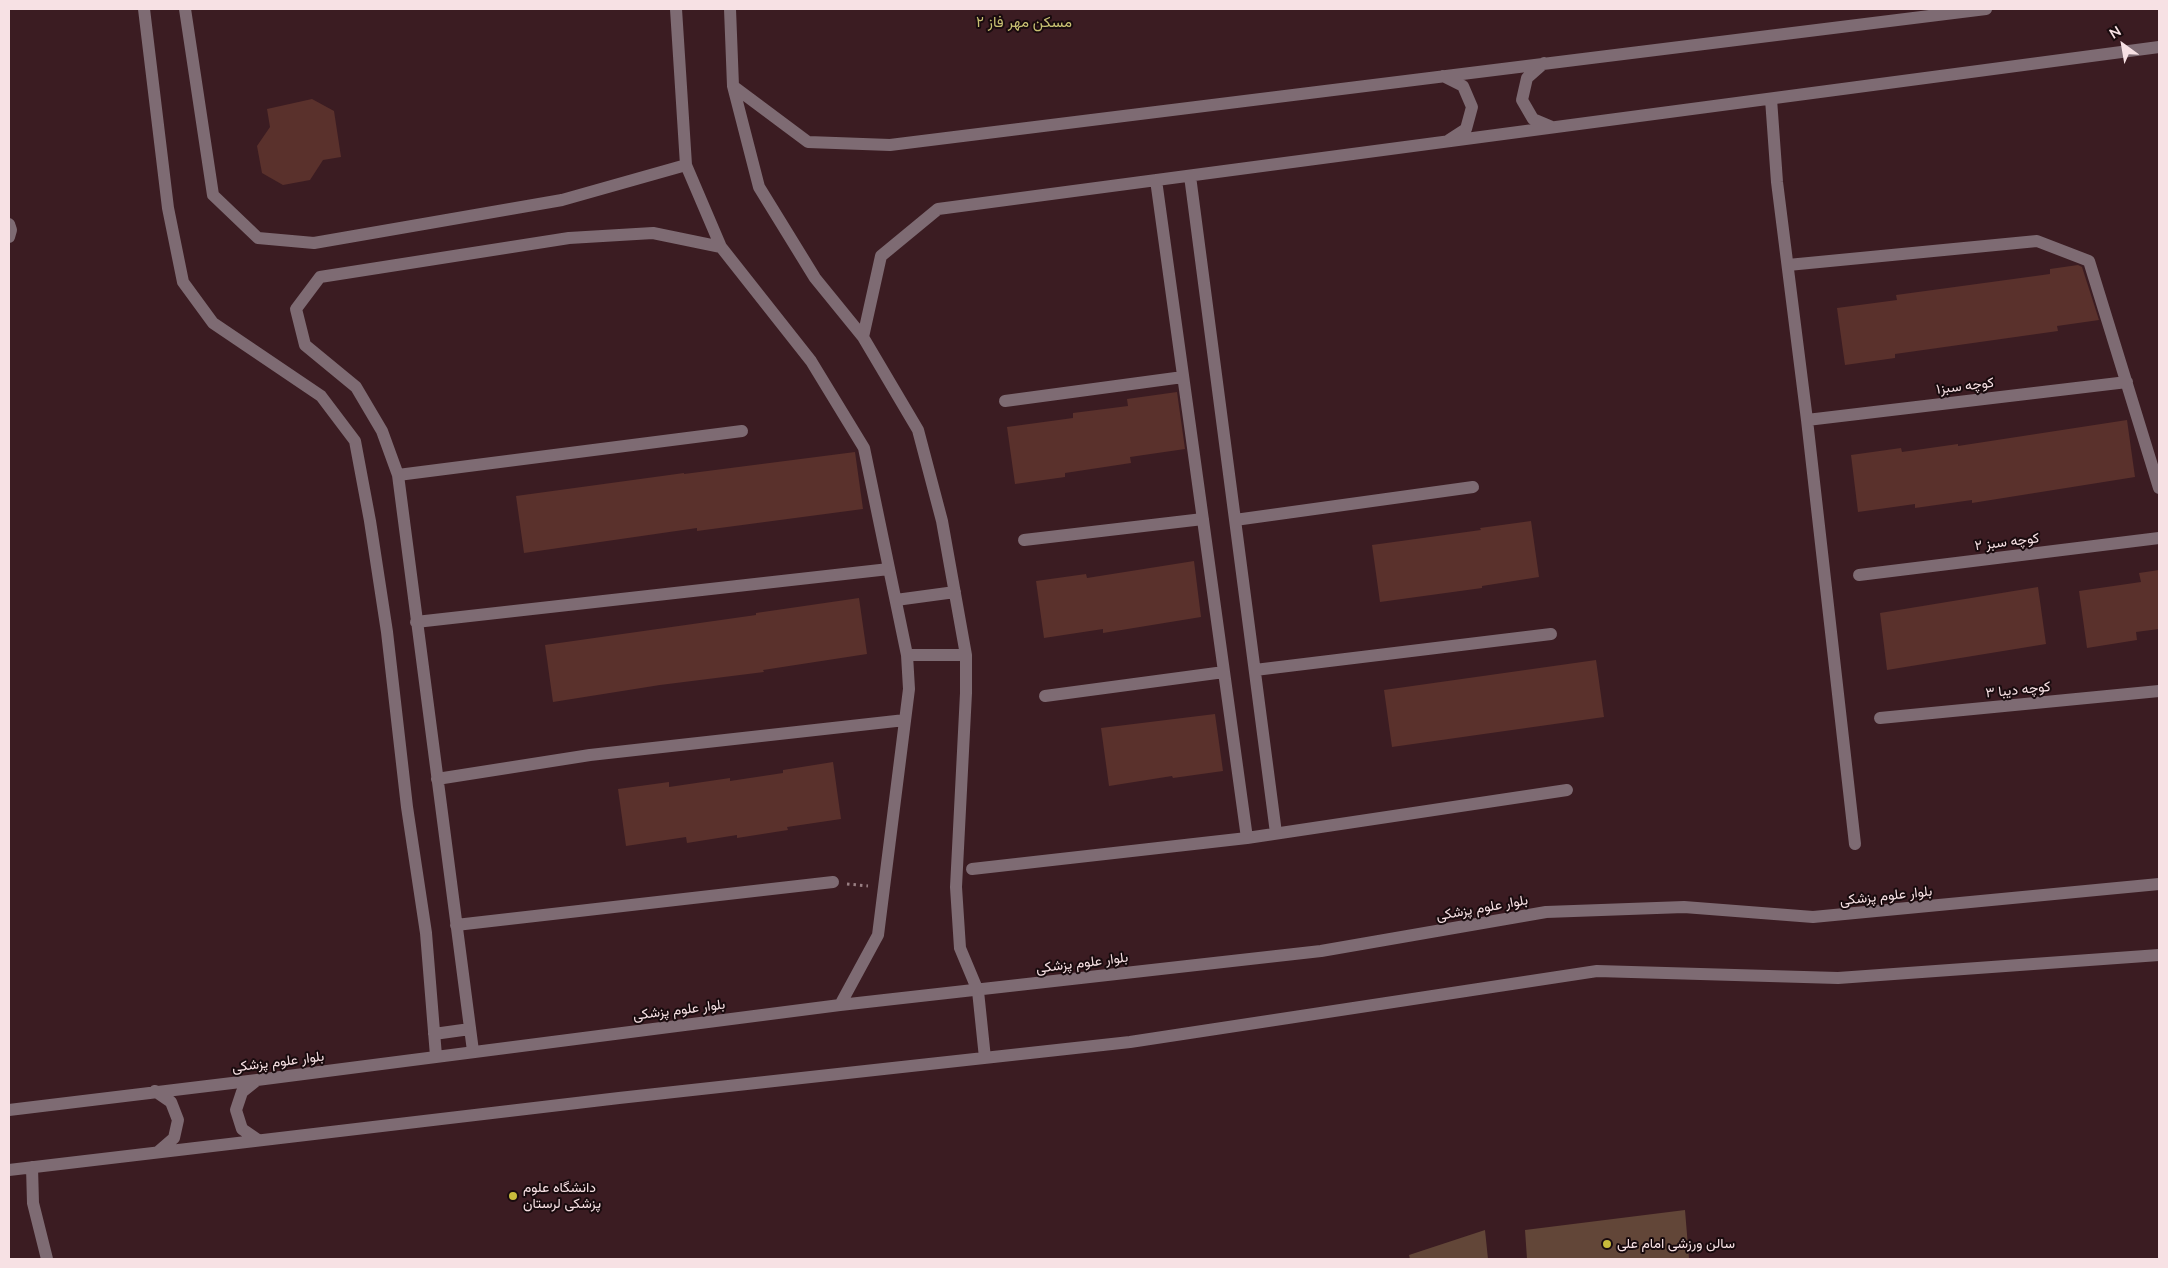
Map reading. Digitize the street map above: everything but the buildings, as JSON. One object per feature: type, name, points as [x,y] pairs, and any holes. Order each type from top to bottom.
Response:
[{"type":"street","points":[[144,9],[168,208],[184,282],[213,323],[321,396],[354,441],[370,521],[387,632],[407,807],[426,933],[436,1056]]},
{"type":"street","points":[[185,9],[213,195],[258,238],[314,244],[562,200],[686,165]]},
{"type":"street","points":[[676,9],[686,165],[720,247],[811,361],[864,448],[907,655],[909,688],[878,935],[840,1005]]},
{"type":"street","points":[[730,9],[732,86],[759,187],[815,278],[863,337],[918,430],[942,521],[966,655],[966,693],[956,887],[960,948],[978,991],[985,1058]]},
{"type":"street","points":[[732,86],[808,142],[890,145],[1986,9]]},
{"type":"street","points":[[863,337],[882,256],[938,209],[2159,48]]},
{"type":"street","points":[[1544,63],[1527,78],[1522,100],[1533,119],[1553,128]]},
{"type":"street","points":[[1443,76],[1463,86],[1472,107],[1466,129],[1447,142]]},
{"type":"street","points":[[1771,99],[1777,182],[1807,420],[1855,844]]},
{"type":"street","points":[[1190,176],[1276,833]]},
{"type":"street","points":[[1156,180],[1246,838]]},
{"type":"street","points":[[9,224],[9,237]]},
{"type":"street","points":[[473,1051],[398,475],[382,431],[356,387],[305,345],[296,309],[320,277],[569,238],[653,233],[720,247]]},
{"type":"street","points":[[1788,265],[2037,241],[2089,261],[2159,488]]},
{"type":"street","points":[[1005,401],[1183,377]]},
{"type":"street","name":"کوچه سبز۱","points":[[1807,420],[2126,382]]},
{"type":"street","points":[[398,475],[742,431]]},
{"type":"street","points":[[1235,520],[1474,487]]},
{"type":"street","points":[[1024,540],[1203,519]]},
{"type":"street","name":"کوچه سبز ۲","points":[[1859,575],[2159,538]]},
{"type":"street","points":[[416,622],[889,569]]},
{"type":"street","points":[[896,600],[955,592]]},
{"type":"street","points":[[1255,670],[1551,634]]},
{"type":"street","points":[[907,655],[966,655]]},
{"type":"street","points":[[1045,696],[1224,672]]},
{"type":"street","name":"کوچه دیبا ۳","points":[[1880,718],[2159,691]]},
{"type":"street","points":[[437,779],[590,755],[905,720]]},
{"type":"street","points":[[972,869],[1246,838],[1567,790]]},
{"type":"street","points":[[456,925],[832,882]]},
{"type":"street","name":"بلوار علوم پزشکی","points":[[9,1110],[840,1005],[1321,951],[1546,912],[1684,907],[1813,917],[2159,884]]},
{"type":"street","points":[[9,1170],[159,1151],[1130,1042],[1597,971],[1838,978],[2159,955]]},
{"type":"street","points":[[434,1034],[470,1029]]},
{"type":"street","points":[[257,1080],[242,1092],[236,1110],[242,1129],[258,1140]]},
{"type":"street","points":[[155,1091],[171,1102],[178,1120],[174,1138],[159,1151]]},
{"type":"street","points":[[32,1167],[33,1203],[47,1259]]},
{"type":"path","points":[[832,882],[884,888]]},
{"type":"shaded area","name":"سالن ورزشی امام علی","points":[[1685,1210],[1689,1259],[1527,1259],[1525,1230]]},
{"type":"shaded area","points":[[1485,1230],[1488,1259],[1410,1259],[1409,1255]]},
{"type":"place","name":"دانشگاه علوم پزشکی لرستان","points":[[513,1196]]},
{"type":"place","name":"سالن ورزشی امام علی","points":[[1607,1244]]},
{"type":"district","name":"مسکن مهر فاز ۲","points":[[1024,22]]}]
